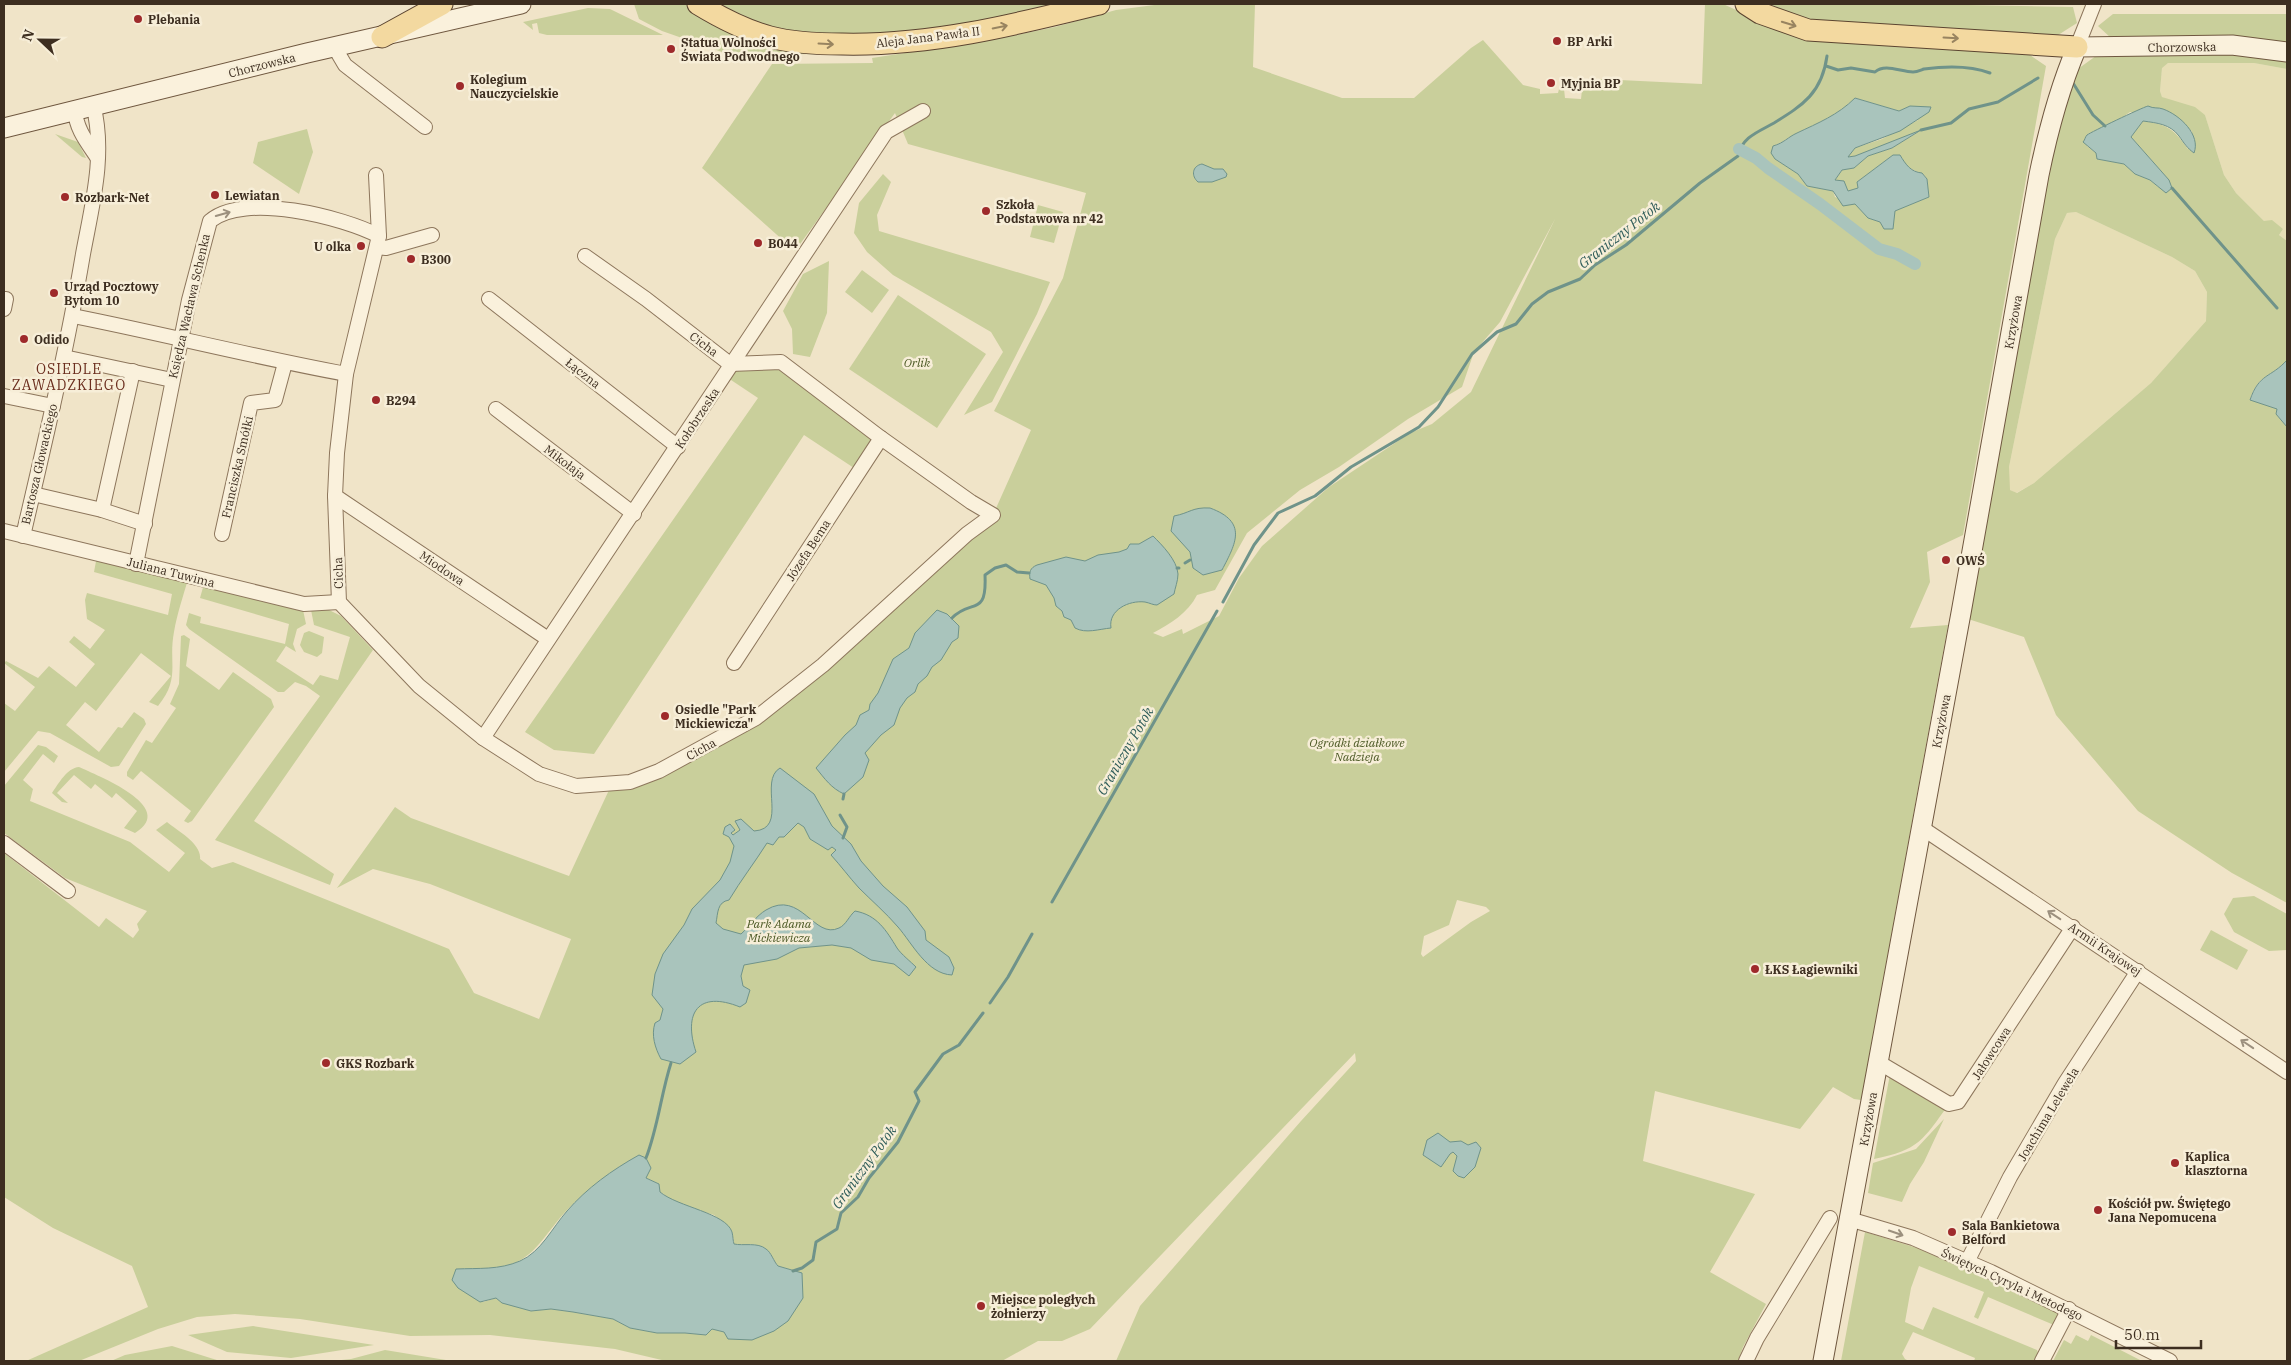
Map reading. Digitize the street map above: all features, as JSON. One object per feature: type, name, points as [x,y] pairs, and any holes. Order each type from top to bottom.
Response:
[{"type":"main road","points":[[382,37],[442,4]]},
{"type":"main road","name":"Aleja Jana Pawła II","points":[[698,4],[736,25],[771,38],[830,44],[889,44],[927,40],[1027,22],[1099,4]]},
{"type":"main road","points":[[1746,4],[1760,13],[1808,30],[2077,48]]},
{"type":"street","name":"Chorzowska","points":[[4,128],[93,104],[521,4]]},
{"type":"street","points":[[2077,48],[2094,4]]},
{"type":"street","name":"Chorzowska","points":[[2077,48],[2232,45],[2287,52]]},
{"type":"street","points":[[335,48],[345,65],[425,127]]},
{"type":"street","name":"Krzyżowa","points":[[1823,1361],[1922,828],[2039,175],[2053,112],[2063,81],[2077,48]]},
{"type":"street","name":"Bartosza Głowackiego","points":[[23,536],[73,316],[98,168],[98,128],[93,104]]},
{"type":"street","points":[[74,110],[80,132],[98,157]]},
{"type":"street","name":"Kołobrzeska","points":[[483,738],[634,514],[730,364],[886,132],[923,111]]},
{"type":"street","name":"Cicha","points":[[376,175],[378,242],[346,374],[337,453],[335,496],[340,602],[419,686],[483,738],[539,774],[576,786],[594,786],[630,782],[659,771],[756,718],[823,665],[967,534],[993,514],[971,502],[881,438],[781,362],[730,364],[646,299],[585,256]]},
{"type":"street","name":"Księdza Wacława Schenka","points":[[136,564],[172,380],[206,227],[215,217],[234,211],[267,207],[298,210],[368,230],[378,242]]},
{"type":"street","points":[[378,242],[386,248],[432,235]]},
{"type":"street","points":[[4,299],[6,300],[4,309]]},
{"type":"street","name":"Łączna","points":[[488,299],[678,447]]},
{"type":"street","points":[[73,316],[182,338],[285,363],[346,374]]},
{"type":"street","points":[[64,357],[172,380]]},
{"type":"street","name":"Franciszka Smółki","points":[[222,534],[251,403],[275,400],[285,363]]},
{"type":"street","points":[[102,510],[133,371]]},
{"type":"street","points":[[4,396],[53,406]]},
{"type":"street","name":"Mikołaja","points":[[496,409],[634,514]]},
{"type":"street","name":"Józefa Bema","points":[[734,663],[881,438]]},
{"type":"street","points":[[33,494],[102,510],[145,524]]},
{"type":"street","name":"Miodowa","points":[[335,496],[548,639]]},
{"type":"street","name":"Juliana Tuwima","points":[[4,531],[304,604],[340,602]]},
{"type":"street","name":"Armii Krajowej","points":[[1922,828],[2287,1072]]},
{"type":"street","points":[[4,843],[68,891]]},
{"type":"street","name":"Jałowcowa","points":[[1878,1062],[1949,1104],[1958,1102],[2073,928]]},
{"type":"street","name":"Joachima Lelewela","points":[[1967,1262],[2010,1177],[2055,1100],[2138,972]]},
{"type":"street","points":[[1746,1361],[1757,1338],[1830,1218]]},
{"type":"street","name":"Świętych Cyryla i Metodego","points":[[1849,1219],[1912,1238],[1967,1262],[2069,1309],[2170,1361]]},
{"type":"street","points":[[2042,1361],[2069,1309]]},
{"type":"shaded area","points":[[2168,63],[2254,63],[2287,69],[2287,241],[2279,235],[2283,229],[2264,221],[2236,193],[2224,175],[2205,115],[2162,97],[2160,91],[2162,67]]},
{"type":"shaded area","points":[[2076,212],[2172,257],[2195,271],[2207,292],[2206,321],[2151,383],[2034,483],[2016,493],[2010,490],[2008,483],[2009,467],[2055,239],[2067,213]]},
{"type":"green space","points":[[634,4],[685,4],[707,18],[861,52],[862,55],[725,53],[662,31],[639,19]]},
{"type":"green space","points":[[711,4],[1072,4],[1038,13],[872,38],[771,30]]},
{"type":"green space","points":[[1162,4],[1255,4],[1253,67],[1342,98],[1414,98],[1471,48],[1483,40],[1523,85],[1540,89],[1540,94],[1558,93],[1559,89],[1564,89],[1565,98],[1581,99],[1582,90],[1592,87],[1599,79],[1702,84],[1705,4],[1723,4],[1776,28],[2024,51],[2046,66],[1963,535],[1927,552],[1930,582],[1910,628],[1948,625],[1861,1100],[1854,1099],[1833,1087],[1800,1129],[1655,1091],[1643,1161],[1755,1194],[1710,1272],[1766,1304],[1743,1347],[1738,1361],[1116,1361],[1140,1306],[1301,1121],[1356,1061],[1355,1053],[1090,1329],[1062,1341],[1038,1341],[1002,1361],[666,1361],[615,1349],[490,1335],[410,1336],[300,1319],[235,1314],[197,1317],[158,1329],[79,1361],[26,1361],[148,1307],[132,1266],[53,1228],[4,1197],[4,853],[99,927],[106,918],[133,938],[139,930],[137,924],[147,911],[65,878],[4,833],[4,786],[38,745],[46,747],[58,756],[54,763],[43,754],[23,780],[33,789],[30,801],[130,842],[169,872],[185,853],[156,830],[167,822],[193,843],[200,853],[200,859],[212,868],[233,862],[449,949],[474,993],[539,1019],[571,939],[430,884],[373,869],[337,888],[395,807],[411,818],[569,876],[609,790],[756,718],[993,515],[1031,430],[994,411],[1063,278],[1086,193],[908,144],[895,113],[795,251],[702,168],[772,64],[873,63],[872,58],[997,39],[1055,27],[1116,10]],"holes":[[[1855,98],[1899,111],[1910,106],[1918,120],[1882,139],[1855,148],[1847,157],[1855,156],[1918,132],[1892,148],[1868,156],[1854,168],[1842,170],[1835,180],[1839,181],[1848,191],[1858,188],[1857,182],[1893,155],[1907,167],[1924,175],[1927,179],[1929,197],[1895,211],[1881,222],[1868,218],[1855,204],[1835,197],[1833,191],[1807,186],[1798,174],[1775,159],[1773,146],[1842,109]],[[1555,219],[1471,392],[1432,424],[1410,433],[1329,487],[1262,546],[1239,578],[1219,616],[1183,634],[1182,629],[1163,637],[1153,633],[1184,613],[1197,595],[1215,590],[1247,533],[1300,490],[1339,467],[1408,419],[1462,387],[1474,352],[1500,322]],[[1457,900],[1486,907],[1490,911],[1471,922],[1423,957],[1421,954],[1424,936],[1449,925]],[[639,1155],[646,1178],[659,1184],[660,1192],[678,1204],[714,1215],[732,1231],[734,1244],[763,1247],[768,1250],[778,1266],[801,1273],[724,1332],[712,1329],[706,1335],[657,1333],[630,1328],[613,1319],[573,1312],[551,1309],[531,1311],[503,1303],[496,1298],[483,1302],[476,1268],[495,1268],[510,1265],[521,1260],[540,1243],[576,1201],[619,1167]]]},
{"type":"green space","points":[[1760,4],[2073,7],[2077,23],[2055,37],[1834,24],[1790,16]]},
{"type":"green space","points":[[588,8],[610,9],[663,35],[547,35],[539,33],[537,23],[532,24],[533,30],[523,22]]},
{"type":"green space","points":[[2113,14],[2287,14],[2287,44],[2111,38],[2098,26]]},
{"type":"green space","points":[[2107,48],[2287,52],[2287,69],[2254,63],[2168,63],[2162,68],[2160,91],[2162,97],[2195,107],[2205,115],[2224,175],[2236,193],[2264,221],[2272,220],[2283,229],[2279,235],[2287,241],[2287,360],[2257,384],[2250,399],[2278,409],[2276,414],[2287,427],[2287,903],[2232,873],[2138,811],[2056,715],[2024,637],[1965,618],[2064,79]],"holes":[[[2130,112],[2192,131],[2188,149],[2174,132],[2164,126],[2151,122],[2143,121],[2131,137],[2169,180],[2158,187],[2150,180],[2135,174],[2124,164],[2097,159],[2096,153],[2087,146],[2088,134],[2116,122]],[[2076,212],[2172,257],[2195,271],[2207,292],[2206,321],[2151,383],[2034,483],[2017,493],[2010,490],[2009,467],[2055,239],[2067,213]]]},
{"type":"green space","points":[[307,129],[313,152],[299,194],[253,163],[258,142]]},
{"type":"green space","points":[[55,134],[78,142],[86,158],[82,157]]},
{"type":"green space","points":[[883,174],[891,182],[877,215],[879,231],[1050,282],[1037,314],[992,402],[964,415],[1003,352],[991,332],[893,275],[867,252],[854,233],[859,203]]},
{"type":"green space","points":[[1038,205],[1063,212],[1054,243],[1030,237]]},
{"type":"green space","points":[[829,261],[827,313],[810,357],[793,354],[792,329],[783,311],[803,274]]},
{"type":"green space","points":[[862,270],[889,290],[872,313],[845,292]]},
{"type":"green space","name":"Orlik","points":[[898,295],[986,354],[937,428],[849,369]]},
{"type":"green space","points":[[740,358],[778,367],[874,439],[854,468],[804,435],[594,754],[554,750],[525,732],[758,398],[728,378]]},
{"type":"green space","points":[[97,556],[188,579],[174,632],[172,678],[169,687],[158,706],[149,702],[171,676],[141,653],[96,711],[85,702],[66,725],[99,752],[118,727],[122,728],[134,712],[144,719],[146,724],[119,766],[111,767],[50,733],[38,731],[4,772],[4,703],[15,711],[35,687],[4,663],[6,661],[38,678],[49,666],[76,687],[95,664],[69,642],[74,636],[90,649],[105,630],[87,619],[85,600],[87,593],[168,615],[172,594],[94,572]]},
{"type":"green space","points":[[204,584],[303,610],[306,624],[297,629],[293,644],[296,652],[286,646],[276,661],[313,685],[320,675],[338,680],[350,637],[314,625],[311,610],[329,610],[341,616],[373,650],[254,821],[334,874],[330,885],[215,840],[320,696],[306,686],[295,682],[284,692],[278,692],[189,629],[186,625],[189,613],[201,617],[200,623],[285,644],[289,624],[200,598]]},
{"type":"green space","points":[[309,631],[324,637],[322,653],[317,657],[304,652],[300,645],[304,633]]},
{"type":"green space","points":[[184,635],[190,639],[186,666],[219,690],[233,672],[271,699],[274,707],[192,821],[188,823],[184,821],[191,811],[141,771],[133,780],[127,776],[127,772],[146,740],[152,743],[176,708],[170,704],[179,684],[181,636]]},
{"type":"green space","points":[[79,767],[130,793],[141,803],[147,813],[146,823],[135,833],[124,828],[137,811],[116,793],[112,798],[95,784],[91,789],[74,775],[57,793],[68,803],[62,802],[52,793],[67,773]]},
{"type":"green space","points":[[2254,896],[2287,914],[2287,950],[2269,951],[2234,932],[2224,914],[2233,898]]},
{"type":"green space","points":[[2211,930],[2248,950],[2237,970],[2200,950]]},
{"type":"green space","points":[[1891,1069],[1949,1104],[1933,1127],[1919,1142],[1901,1152],[1874,1159]]},
{"type":"green space","points":[[1944,1119],[1924,1162],[1910,1184],[1902,1202],[1868,1193],[1873,1163],[1916,1149]]},
{"type":"green space","points":[[1865,1232],[1917,1248],[2057,1310],[2058,1316],[2054,1325],[1988,1297],[1978,1319],[1974,1317],[1984,1292],[1919,1266],[1911,1288],[1905,1322],[1923,1330],[1933,1307],[2037,1350],[2038,1353],[2034,1361],[1974,1361],[1975,1358],[1913,1332],[1902,1354],[1909,1361],[1841,1361]]},
{"type":"green space","points":[[253,1326],[374,1345],[291,1358],[227,1352],[188,1335]]},
{"type":"green space","points":[[2076,1335],[2088,1341],[2091,1335],[2142,1361],[2053,1361],[2064,1340],[2071,1344]]},
{"type":"green space","points":[[172,1346],[220,1361],[111,1361],[125,1355]]},
{"type":"green space","points":[[385,1350],[452,1361],[332,1361],[351,1359]]},
{"type":"water","points":[[1855,98],[1899,111],[1910,106],[1931,107],[1929,112],[1900,131],[1855,148],[1848,157],[1921,130],[1892,148],[1868,156],[1854,168],[1842,170],[1835,180],[1844,181],[1848,191],[1858,188],[1857,182],[1893,155],[1900,155],[1909,167],[1922,173],[1927,179],[1929,197],[1895,211],[1893,229],[1884,229],[1880,222],[1868,218],[1855,204],[1843,206],[1833,191],[1807,186],[1798,174],[1775,159],[1771,153],[1773,146],[1835,114]]},
{"type":"water","points":[[2148,106],[2163,109],[2176,116],[2188,126],[2194,139],[2194,153],[2172,129],[2153,122],[2143,121],[2131,137],[2169,180],[2172,188],[2166,193],[2150,180],[2135,174],[2124,164],[2097,159],[2096,153],[2083,142],[2090,133]]},
{"type":"water","points":[[1202,164],[1214,169],[1223,169],[1227,174],[1226,177],[1212,182],[1198,182],[1194,177],[1194,169]]},
{"type":"water","points":[[2287,360],[2287,427],[2276,414],[2277,409],[2250,400],[2261,380]]},
{"type":"water","points":[[1210,508],[1230,520],[1236,534],[1231,551],[1222,570],[1203,575],[1193,568],[1190,552],[1171,531],[1174,516],[1195,509]]},
{"type":"water","points":[[1153,536],[1175,563],[1178,577],[1174,594],[1157,605],[1139,602],[1126,605],[1116,611],[1111,622],[1111,628],[1088,631],[1075,628],[1071,620],[1064,617],[1062,611],[1056,606],[1054,598],[1046,585],[1030,579],[1030,570],[1037,565],[1066,557],[1085,561],[1098,555],[1119,552],[1127,549],[1130,544],[1139,544]]},
{"type":"water","points":[[937,610],[947,614],[959,626],[958,638],[952,642],[941,660],[932,667],[927,676],[918,684],[915,692],[907,698],[900,708],[894,725],[881,735],[865,753],[869,760],[863,777],[844,794],[839,792],[816,768],[856,725],[860,715],[869,710],[870,704],[878,693],[893,659],[909,648],[915,633]]},
{"type":"water","points":[[780,768],[814,794],[832,826],[851,844],[861,861],[883,886],[907,907],[925,931],[926,940],[949,957],[954,968],[952,975],[943,973],[928,964],[893,922],[859,888],[831,855],[836,850],[832,847],[828,850],[810,839],[804,827],[798,823],[784,837],[779,837],[773,845],[767,843],[729,900],[720,906],[716,923],[723,929],[741,934],[759,915],[778,905],[789,906],[798,910],[822,927],[830,930],[841,927],[855,911],[869,916],[880,924],[899,950],[916,967],[909,976],[894,964],[871,960],[851,948],[832,945],[799,948],[777,959],[744,965],[741,976],[743,986],[750,990],[746,1003],[740,1007],[726,1002],[714,1001],[704,1003],[697,1008],[691,1026],[696,1052],[680,1064],[661,1059],[655,1046],[653,1032],[655,1023],[660,1020],[663,1009],[652,995],[655,974],[663,954],[684,925],[692,909],[720,880],[730,862],[734,846],[729,837],[723,834],[725,827],[730,824],[735,830],[731,833],[733,835],[740,830],[735,821],[741,819],[754,831],[764,828],[770,822],[772,814],[772,783],[774,774]]},
{"type":"water","points":[[1438,1133],[1450,1142],[1461,1141],[1468,1145],[1476,1142],[1481,1148],[1475,1167],[1464,1178],[1458,1176],[1453,1171],[1457,1156],[1453,1152],[1441,1167],[1423,1155],[1427,1140]]},
{"type":"water","points":[[639,1155],[646,1158],[651,1168],[646,1178],[659,1184],[660,1192],[678,1202],[721,1220],[728,1225],[732,1232],[734,1244],[763,1247],[768,1250],[778,1266],[802,1273],[803,1298],[788,1321],[774,1331],[752,1340],[728,1339],[724,1332],[712,1329],[706,1335],[657,1333],[630,1328],[613,1319],[573,1312],[551,1309],[531,1311],[502,1303],[496,1298],[480,1302],[458,1288],[452,1280],[456,1269],[497,1267],[512,1264],[527,1257],[540,1246],[567,1211],[591,1187]]},
{"type":"waterway","name":"Graniczny Potok","points":[[1223,602],[1254,545],[1278,513],[1315,496],[1351,467],[1419,427],[1438,407],[1472,354],[1497,332],[1516,324],[1532,304],[1548,292],[1580,279],[1595,265],[1626,245],[1700,183],[1738,156],[1740,149],[1747,140],[1810,97],[1821,80],[1827,56]]},
{"type":"waterway","points":[[1826,66],[1838,70],[1851,68],[1875,72],[1883,68],[1913,72],[1932,68],[1957,67],[1982,70],[1990,73]]},
{"type":"waterway","points":[[1921,130],[1951,123],[1969,109],[1998,102],[2038,78]]},
{"type":"waterway","points":[[2073,83],[2093,115],[2105,126]]},
{"type":"waterway","points":[[1739,149],[1756,158],[1879,249],[1897,254],[1915,264]]},
{"type":"waterway","points":[[2172,188],[2277,308]]},
{"type":"waterway","points":[[1185,563],[1190,560]]},
{"type":"waterway","points":[[952,618],[959,612],[980,602],[985,588],[985,575],[995,568],[1006,565],[1017,572],[1029,573]]},
{"type":"waterway","name":"Graniczny Potok","points":[[1052,902],[1217,611]]},
{"type":"waterway","points":[[843,799],[844,794]]},
{"type":"waterway","points":[[840,815],[847,827],[843,838]]},
{"type":"waterway","name":"Graniczny Potok","points":[[990,1003],[1008,977],[1032,934]]},
{"type":"waterway","name":"Graniczny Potok","points":[[793,1271],[802,1268],[813,1260],[816,1242],[837,1229],[841,1213],[858,1197],[869,1178],[898,1142],[919,1101],[915,1092],[943,1054],[959,1045],[983,1013]]},
{"type":"waterway","points":[[646,1158],[654,1134],[671,1063]]},
{"type":"place","name":"Plebania","points":[[138,19]]},
{"type":"place","name":"BP Arki","points":[[1557,41]]},
{"type":"place","name":"Statua Wolności Świata Podwodnego","points":[[671,49]]},
{"type":"place","name":"Myjnia BP","points":[[1551,83]]},
{"type":"place","name":"Kolegium Nauczycielskie","points":[[460,86]]},
{"type":"place","name":"Lewiatan","points":[[215,195]]},
{"type":"place","name":"Rozbark-Net","points":[[65,197]]},
{"type":"place","name":"Szkoła Podstawowa nr 42","points":[[986,211]]},
{"type":"place","name":"B044","points":[[758,243]]},
{"type":"place","name":"U olka","points":[[361,246]]},
{"type":"place","name":"B300","points":[[411,259]]},
{"type":"place","name":"Urząd Pocztowy Bytom 10","points":[[54,293]]},
{"type":"place","name":"Odido","points":[[24,339]]},
{"type":"place","name":"B294","points":[[376,400]]},
{"type":"place","name":"OWŚ","points":[[1946,560]]},
{"type":"place","name":"Osiedle \"Park Mickiewicza\"","points":[[665,716]]},
{"type":"place","name":"ŁKS Łagiewniki","points":[[1755,969]]},
{"type":"place","name":"GKS Rozbark","points":[[326,1063]]},
{"type":"place","name":"Kaplica klasztorna","points":[[2175,1163]]},
{"type":"place","name":"Kościół pw. Świętego Jana Nepomucena","points":[[2098,1210]]},
{"type":"place","name":"Sala Bankietowa Belford","points":[[1952,1232]]},
{"type":"place","name":"Miejsce poległych żołnierzy","points":[[981,1306]]},
{"type":"district","name":"OSIEDLE ZAWADZKIEGO","points":[[69,378]]},
{"type":"park label","name":"Ogródki działkowe Nadzieja","points":[[1357,749]]},
{"type":"park label","name":"Park Adama Mickiewicza","points":[[779,930]]}]
